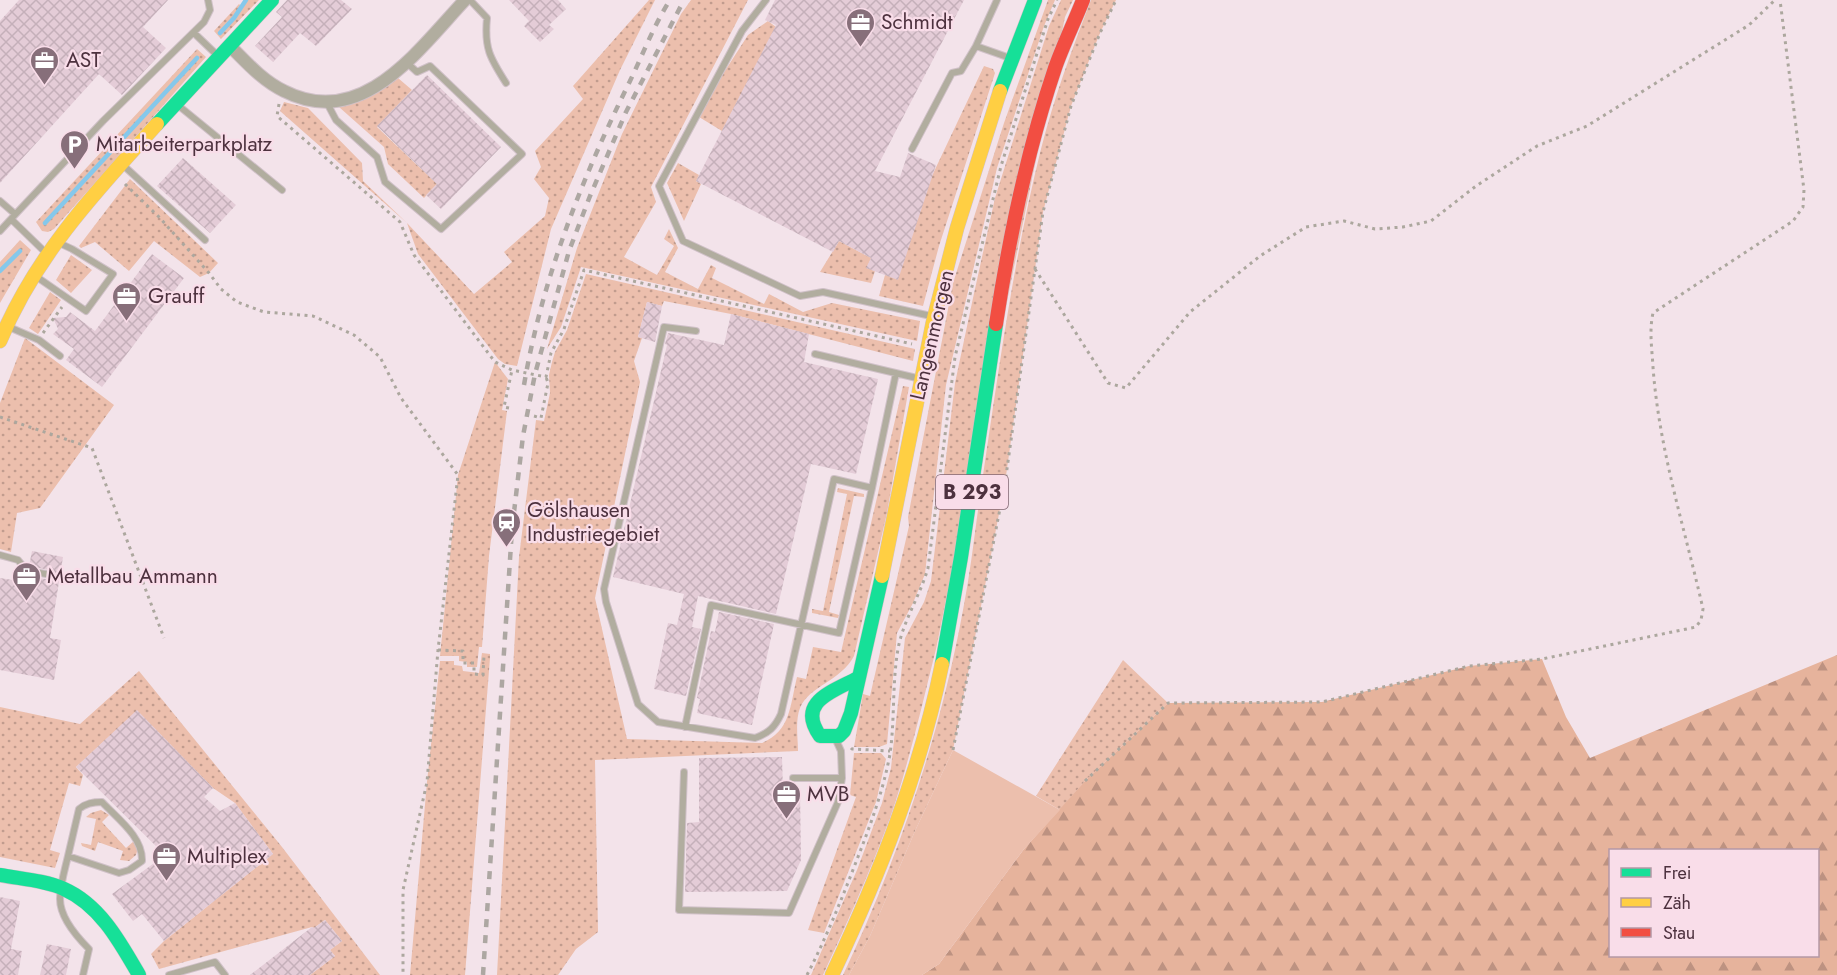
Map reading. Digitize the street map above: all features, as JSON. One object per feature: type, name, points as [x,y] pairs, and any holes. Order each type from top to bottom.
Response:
[{"type":"street","points":[[0,340],[33,275],[55,241],[117,168],[272,0]]},
{"type":"street","points":[[231,47],[259,75],[282,90],[303,100],[327,103],[355,97],[398,71],[465,0]]},
{"type":"street","name":"Langenmorgen","points":[[838,736],[846,731],[851,713],[887,552],[921,379],[957,228],[1012,59],[1035,0]]},
{"type":"street","name":"B 293","points":[[832,975],[861,915],[895,830],[939,682],[961,572],[993,347],[1022,188],[1056,67],[1083,0]]},
{"type":"street","points":[[838,736],[820,736],[813,728],[810,712],[820,700],[858,678]]},
{"type":"street","points":[[0,875],[62,888],[80,898],[111,927],[139,975]]},
{"type":"lane","points":[[0,231],[103,121],[204,22],[210,10],[208,0]]},
{"type":"lane","points":[[470,0],[487,18],[485,39],[490,59],[506,83]]},
{"type":"lane","points":[[766,0],[742,31],[659,186],[683,241],[800,296],[824,292],[935,317]]},
{"type":"lane","points":[[912,149],[952,73],[961,71],[976,46],[997,0]]},
{"type":"lane","points":[[194,33],[220,58]]},
{"type":"lane","points":[[976,46],[1012,59]]},
{"type":"lane","points":[[327,103],[336,120],[377,157],[385,182],[441,229],[522,154],[430,66],[417,72],[406,62]]},
{"type":"lane","points":[[176,104],[282,190]]},
{"type":"lane","points":[[117,168],[205,240]]},
{"type":"lane","points":[[0,201],[46,253]]},
{"type":"lane","points":[[33,275],[86,311],[113,274],[55,241]]},
{"type":"lane","points":[[6,326],[39,340],[60,357]]},
{"type":"lane","points":[[696,332],[664,327],[604,589],[638,704],[658,722],[755,738],[767,734],[776,726],[781,714],[802,625],[834,479],[872,488]]},
{"type":"lane","points":[[815,354],[921,379]]},
{"type":"lane","points":[[685,727],[711,605],[839,633],[897,373]]},
{"type":"lane","points":[[0,555],[18,560],[27,571],[46,574]]},
{"type":"lane","points":[[684,772],[679,910],[789,913],[838,802],[842,778],[838,736]]},
{"type":"lane","points":[[793,778],[842,778]]},
{"type":"lane","points":[[68,856],[118,873],[129,870],[142,861],[143,853],[140,842],[102,802],[86,804],[79,809],[68,856],[60,900],[62,910],[78,937],[89,949],[83,975]]},
{"type":"lane","points":[[169,975],[215,962],[225,975]]},
{"type":"path","points":[[807,975],[835,918],[885,780],[890,751],[898,649],[904,627],[922,588],[928,568],[955,357],[1001,166],[1048,19],[1057,0]]},
{"type":"path","points":[[953,750],[1003,494],[1043,212],[1071,106],[1100,33],[1116,0]]},
{"type":"path","points":[[1035,269],[1108,383],[1126,388],[1190,312],[1260,256],[1306,227],[1344,221],[1375,229],[1403,227],[1431,221],[1476,186],[1537,146],[1587,126],[1749,25],[1775,0]]},
{"type":"path","points":[[1085,781],[1168,703],[1322,702],[1469,666],[1542,659],[1696,627],[1701,620],[1703,609],[1660,434],[1650,325],[1653,313],[1794,221],[1803,207],[1804,190],[1780,0]]},
{"type":"path","points":[[282,90],[277,116],[400,222],[414,255],[495,362]]},
{"type":"path","points":[[117,168],[221,289],[237,302],[264,312],[313,316],[354,335],[380,357],[401,398],[458,475],[438,650],[427,782],[403,890],[403,975]]},
{"type":"path","points":[[39,340],[68,298]]},
{"type":"path","points":[[509,408],[504,407],[512,370]]},
{"type":"path","points":[[534,416],[541,417],[548,383],[546,377]]},
{"type":"path","points":[[0,417],[92,448],[164,638]]},
{"type":"path","points":[[438,650],[463,651],[463,663],[474,663],[474,675],[483,675],[484,656]]},
{"type":"path","points":[[838,736],[852,750],[890,751]]},
{"type":"shaded area","points":[[246,0],[259,0],[221,39],[214,31],[239,4],[241,6]]},
{"type":"shaded area","points":[[649,0],[655,0],[620,70],[551,229],[517,366],[505,364],[498,359],[418,254],[407,223],[474,294],[512,262],[504,252],[545,216],[549,198],[534,179],[541,167],[535,151],[583,99],[573,86]]},
{"type":"shaded area","points":[[691,0],[748,0],[651,187],[656,202],[624,257],[657,275],[674,246],[664,239],[669,229],[678,248],[665,272],[698,289],[711,265],[716,268],[712,278],[764,304],[769,294],[803,312],[832,303],[920,321],[917,341],[581,267],[561,327],[547,349],[577,248],[622,134],[681,14]]},
{"type":"shaded area","points":[[1048,0],[1055,0],[1044,26],[997,168],[946,385],[925,574],[897,633],[887,744],[879,747],[854,747],[863,694],[870,696],[909,526],[908,517],[953,283],[1004,123]]},
{"type":"shaded area","points":[[1061,0],[1073,0],[1065,17],[936,649],[915,734],[890,818],[858,897],[823,975],[811,975],[857,870],[882,803],[891,768],[905,638],[924,602],[931,581],[955,383],[995,198],[1049,26]]},
{"type":"shaded area","points":[[1091,0],[1116,0],[1100,33],[1071,106],[1043,212],[1005,483],[953,750],[870,936],[849,975],[843,975],[899,842],[942,704],[966,595],[1007,318],[1022,233],[1052,111]]},
{"type":"shaded area","points":[[768,21],[776,27],[722,131],[699,117],[712,91],[748,35]]},
{"type":"shaded area","points":[[197,49],[206,57],[54,229],[48,232],[42,231],[36,222]]},
{"type":"shaded area","points":[[984,66],[993,69],[995,73],[939,246],[923,306],[879,296],[885,275]]},
{"type":"shaded area","points":[[398,78],[412,90],[377,127],[437,184],[424,198],[388,164],[384,147],[339,107],[370,96]]},
{"type":"shaded area","points":[[284,102],[308,108],[362,163],[363,181],[407,223],[280,111]]},
{"type":"shaded area","points":[[678,163],[699,175],[696,181],[701,184],[684,221],[667,183]]},
{"type":"shaded area","points":[[130,179],[218,263],[209,273],[200,277],[154,241],[129,271],[95,242],[81,248],[79,246]]},
{"type":"shaded area","points":[[20,240],[31,250],[0,303],[0,262]]},
{"type":"shaded area","points":[[839,241],[871,258],[867,268],[875,271],[871,283],[820,272]]},
{"type":"shaded area","points":[[71,255],[92,270],[71,293],[56,280]]},
{"type":"shaded area","points":[[586,274],[915,349],[913,361],[731,314],[664,301],[662,306],[647,302],[638,337],[642,338],[634,361],[640,382],[595,598],[627,739],[762,743],[779,732],[788,716],[797,677],[806,679],[813,647],[841,652],[903,386],[909,387],[887,513],[854,656],[841,672],[804,700],[798,718],[798,751],[595,760],[598,932],[576,949],[558,975],[497,975],[519,557],[536,420],[544,421],[550,393],[549,375],[552,362],[567,330]]},
{"type":"shaded area","points":[[50,292],[61,300],[38,334],[29,328]]},
{"type":"shaded area","points":[[25,338],[114,405],[40,508],[17,513],[11,552],[0,549],[0,403]]},
{"type":"shaded area","points":[[495,362],[508,379],[502,410],[507,411],[489,556],[482,647],[479,647],[477,667],[467,667],[467,662],[459,661],[459,656],[440,656],[458,475]]},
{"type":"shaded area","points":[[838,488],[864,494],[864,497],[854,496],[829,612],[839,615],[838,618],[812,613],[812,609],[823,611],[847,494],[837,492]]},
{"type":"shaded area","points":[[482,653],[490,654],[490,658],[465,975],[410,975],[440,661],[454,661],[454,665],[462,666],[463,671],[479,673]]},
{"type":"shaded area","points":[[1123,660],[1168,703],[1085,781],[1060,810],[1036,796]]},
{"type":"shaded area","points":[[139,671],[282,847],[380,975],[310,975],[335,956],[330,950],[342,941],[325,920],[314,928],[159,969],[151,954],[164,941],[273,854],[235,803],[213,788],[137,711],[76,767],[83,775],[80,786],[69,783],[50,850],[60,853],[55,868],[0,857],[0,707],[80,724]]},
{"type":"shaded area","points":[[953,750],[1060,810],[1024,849],[939,964],[922,975],[849,975],[870,936]]},
{"type":"shaded area","points":[[854,753],[881,753],[886,759],[876,802],[824,933],[808,930],[856,797],[850,795]]},
{"type":"shaded area","points":[[101,810],[109,815],[102,822],[126,848],[134,841],[138,848],[136,855],[129,861],[120,860],[123,851],[98,842],[95,851],[82,846],[81,843],[91,845],[96,819],[86,817]]},
{"type":"green space","points":[[1837,655],[1837,975],[922,975],[939,964],[1024,849],[1085,781],[1168,703],[1322,702],[1469,666],[1542,659],[1566,717],[1590,758]]},
{"type":"building","name":"AST","points":[[19,0],[168,0],[143,27],[166,48],[122,95],[99,74],[0,183],[0,21]]},
{"type":"building","points":[[287,0],[341,0],[352,9],[316,46],[300,33],[273,62],[255,46],[282,17],[276,12]]},
{"type":"building","points":[[509,0],[558,0],[566,9],[549,25],[554,29],[540,42],[524,26],[529,21]]},
{"type":"building","points":[[775,0],[964,0],[875,171],[900,177],[908,153],[936,165],[898,280],[866,268],[871,258],[839,241],[833,252],[696,181],[776,25],[765,20]]},
{"type":"building","points":[[427,75],[501,147],[441,209],[426,195],[437,184],[377,126]]},
{"type":"building","points":[[183,158],[236,205],[210,233],[157,186]]},
{"type":"building","name":"Grauff","points":[[152,254],[184,278],[102,387],[66,360],[74,349],[53,334],[58,329],[53,318],[66,317],[70,312],[95,331]]},
{"type":"building","points":[[647,302],[662,306],[655,342],[638,337]]},
{"type":"building","points":[[731,314],[809,334],[804,362],[878,379],[856,474],[811,464],[776,614],[698,596],[692,627],[701,629],[686,696],[654,689],[668,623],[677,625],[684,594],[613,577],[668,333],[724,345]]},
{"type":"building","points":[[32,551],[63,557],[50,638],[61,640],[54,680],[0,670],[0,578],[26,582],[27,576],[46,579],[51,575],[49,570],[29,566]]},
{"type":"building","points":[[719,612],[774,624],[752,725],[697,713],[700,699],[697,698],[711,631],[715,632]]},
{"type":"building","points":[[137,710],[213,788],[204,797],[220,811],[235,803],[273,854],[164,941],[142,914],[133,921],[112,894],[165,855],[76,767]]},
{"type":"building","points":[[782,757],[783,791],[800,791],[801,860],[787,891],[685,892],[687,823],[699,822],[699,758]]},
{"type":"building","points":[[0,897],[20,901],[11,949],[22,951],[18,975],[0,975]]},
{"type":"building","points":[[325,920],[342,941],[330,950],[335,956],[310,975],[250,975],[312,927],[314,928]]},
{"type":"building","points":[[47,944],[71,949],[66,975],[40,975]]},
{"type":"waterway","points":[[220,33],[246,0]]},
{"type":"waterway","points":[[45,223],[197,58]]},
{"type":"waterway","points":[[0,271],[20,251]]},
{"type":"railway","points":[[524,385],[541,306],[580,192],[612,118],[670,0]]},
{"type":"railway","points":[[483,975],[512,529],[523,436],[535,374],[569,251],[590,196],[626,112],[684,0]]},
{"type":"traffic: fast","points":[[157,124],[272,0]]},
{"type":"traffic: fast","points":[[1000,91],[1035,0]]},
{"type":"traffic: fast","points":[[942,664],[961,557],[996,324]]},
{"type":"traffic: fast","points":[[858,678],[828,694],[815,706],[812,715],[820,736],[839,736],[844,731],[851,713],[882,576]]},
{"type":"traffic: fast","points":[[0,875],[49,884],[77,896],[108,926],[139,975]]},
{"type":"traffic: slow","points":[[882,576],[933,322],[957,228],[1000,91]]},
{"type":"traffic: slow","points":[[0,341],[14,310],[49,253],[90,200],[157,124]]},
{"type":"traffic: slow","points":[[832,975],[882,861],[910,784],[933,705],[942,664]]},
{"type":"traffic: jam","points":[[996,324],[1027,163],[1055,68],[1083,0]]},
{"type":"place","name":"Schmidt","points":[[860,48]]},
{"type":"place","name":"AST","points":[[45,86]]},
{"type":"place","name":"Mitarbeiterparkplatz","points":[[75,170]]},
{"type":"place","name":"Grauff","points":[[127,322]]},
{"type":"place","name":"Gölshausen Industriegebiet","points":[[506,548]]},
{"type":"place","name":"Metallbau Ammann","points":[[26,602]]},
{"type":"place","name":"MVB","points":[[786,820]]},
{"type":"place","name":"Multiplex","points":[[166,882]]}]
